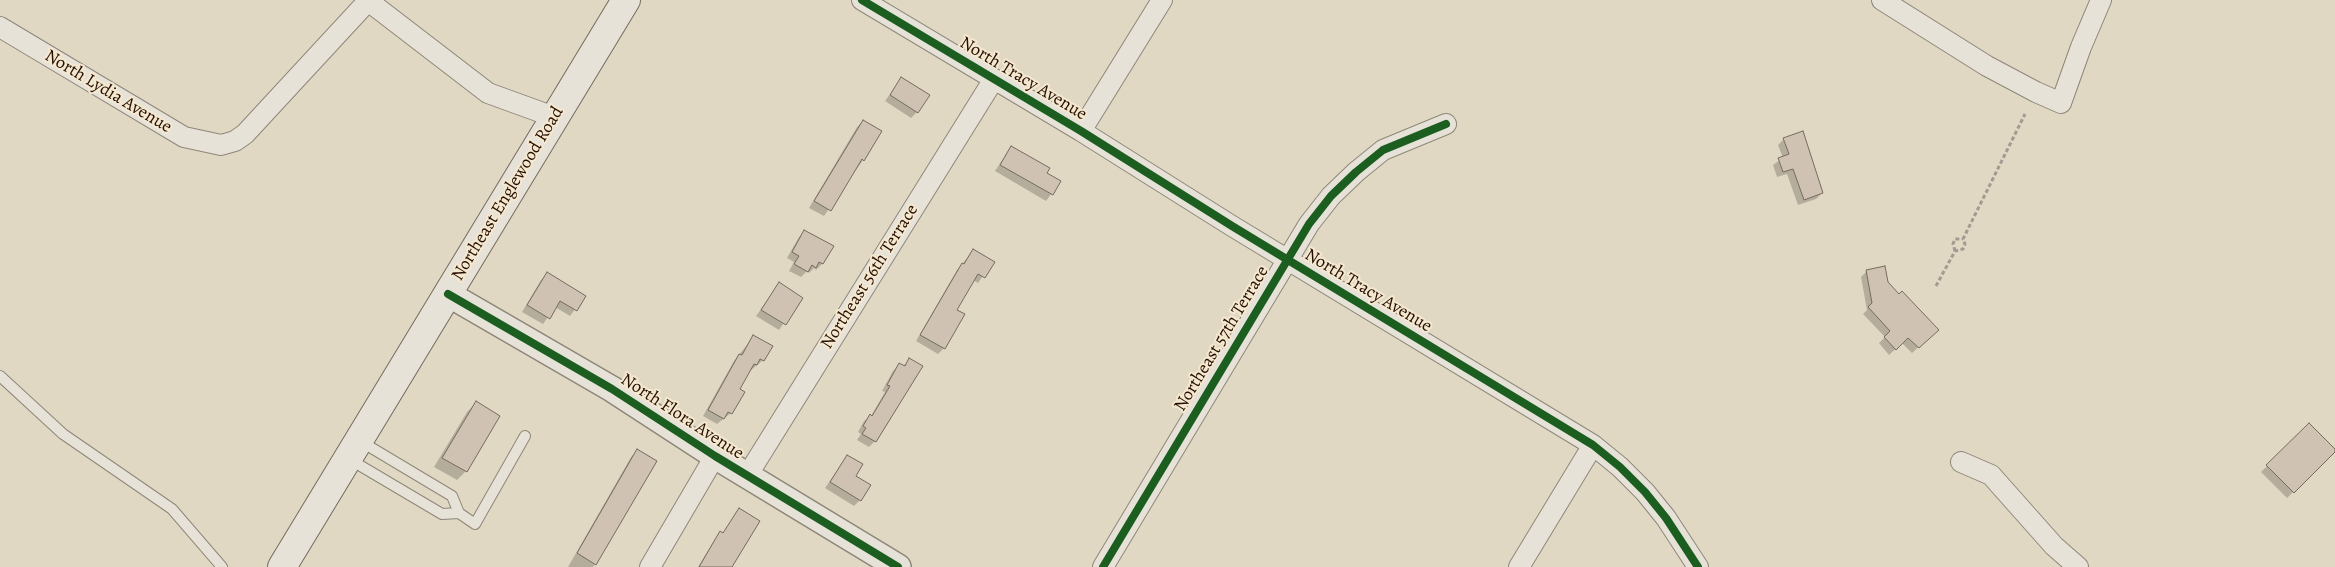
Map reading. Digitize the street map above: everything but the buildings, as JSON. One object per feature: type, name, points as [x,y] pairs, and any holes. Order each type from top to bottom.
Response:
[{"type":"main road","name":"Northeast Englewood Road","points":[[282,567],[626,0]]},
{"type":"street","points":[[368,0],[488,93],[554,117]]},
{"type":"street","name":"North Lydia Avenue","points":[[0,27],[184,137],[221,145],[236,141],[244,134],[368,0]]},
{"type":"street","name":"North Tracy Avenue","points":[[862,0],[1081,131],[1593,445],[1620,467],[1644,492],[1666,518],[1698,567]]},
{"type":"street","points":[[1081,131],[1162,0]]},
{"type":"street","points":[[1882,0],[1987,66],[2036,92],[2061,102],[2101,0]]},
{"type":"street","name":"Northeast 56th Terrace","points":[[747,476],[994,79]]},
{"type":"street","name":"Northeast 57th Terrace","points":[[1104,567],[1287,259],[1315,217],[1356,172],[1383,150],[1446,124]]},
{"type":"street","name":"North Flora Avenue","points":[[448,294],[612,389],[715,456],[893,566]]},
{"type":"street","points":[[1519,567],[1593,445]]},
{"type":"street","points":[[650,567],[715,456]]},
{"type":"street","points":[[1961,462],[1991,475],[2054,546],[2078,567]]},
{"type":"lane","points":[[0,376],[63,434],[172,509],[222,567]]},
{"type":"lane","points":[[354,449],[452,496],[459,513],[475,524],[525,436]]},
{"type":"lane","points":[[354,449],[442,514],[459,513]]},
{"type":"path","points":[[1936,286],[1955,251],[1953,244],[1955,240],[1962,238],[2025,114]]},
{"type":"path","points":[[1955,251],[1963,249],[1965,244],[1962,238]]},
{"type":"cycle path","points":[[862,0],[1081,131],[1232,226],[1593,445],[1620,467],[1645,492],[1666,518],[1698,567]]},
{"type":"cycle path","points":[[1103,567],[1309,224],[1331,196],[1383,150],[1446,124]]},
{"type":"cycle path","points":[[448,294],[612,389],[715,456],[898,567]]}]
